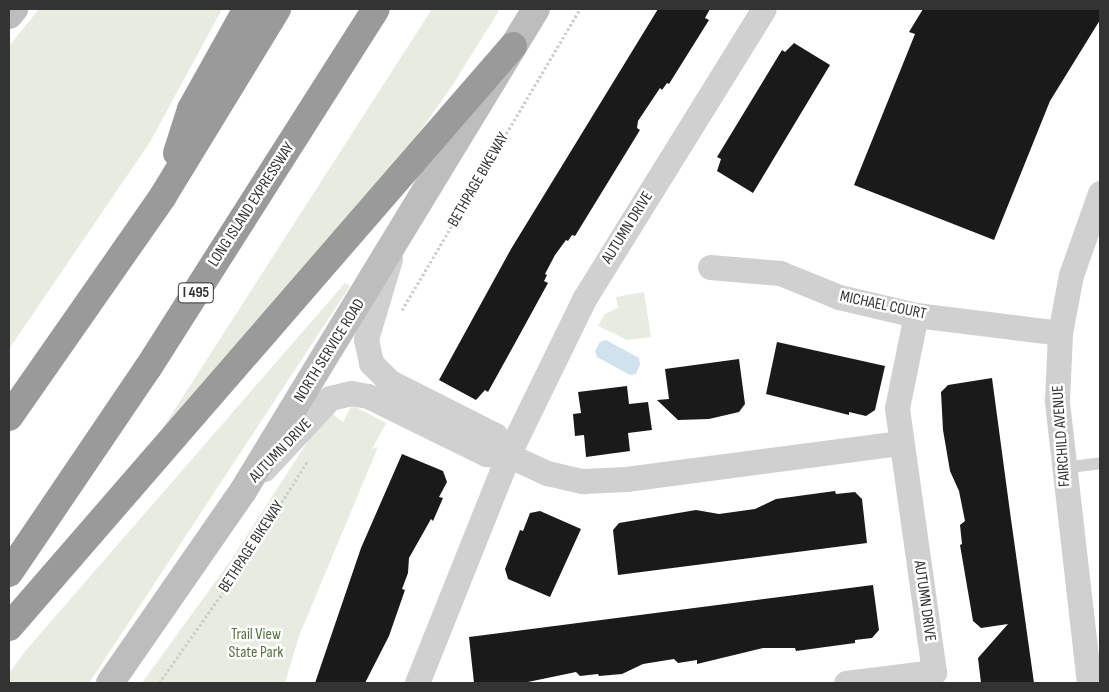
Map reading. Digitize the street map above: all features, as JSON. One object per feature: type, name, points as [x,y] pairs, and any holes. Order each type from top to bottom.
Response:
[{"type":"highway","points":[[163,196],[191,109],[247,9]]},
{"type":"highway","points":[[9,416],[163,196],[277,9]]},
{"type":"highway","name":"LONG ISLAND EXPRESSWAY","points":[[9,574],[148,368],[376,9]]},
{"type":"highway","points":[[9,626],[513,46]]},
{"type":"main road","points":[[9,15],[14,9]]},
{"type":"main road","name":"NORTH SERVICE ROAD","points":[[110,683],[243,491],[394,247],[536,9]]},
{"type":"street","name":"AUTUMN DRIVE","points":[[416,683],[508,455],[584,299],[764,9]]},
{"type":"street","name":"FAIRCHILD AVENUE","points":[[1089,683],[1062,468],[1057,400],[1060,333],[1071,275],[1100,193]]},
{"type":"street","points":[[394,247],[366,339],[370,363],[390,382],[495,435],[508,455]]},
{"type":"street","name":"MICHAEL COURT","points":[[710,267],[780,273],[839,297],[916,315],[1060,333]]},
{"type":"street","name":"AUTUMN DRIVE","points":[[846,683],[934,672],[897,408],[916,315]]},
{"type":"street","name":"AUTUMN DRIVE","points":[[243,491],[330,398],[346,393],[368,396],[486,454],[508,455],[546,473],[583,481],[626,479],[901,443]]},
{"type":"lane","points":[[1062,468],[1100,463]]},
{"type":"path","name":"BETHPAGE BIKEWAY","points":[[397,319],[580,9]]},
{"type":"path","name":"BETHPAGE BIKEWAY","points":[[159,683],[239,570],[313,453]]},
{"type":"green space","points":[[39,9],[222,9],[150,142],[9,349],[9,46]]},
{"type":"green space","points":[[432,9],[500,9],[452,86],[376,193],[141,462]]},
{"type":"green space","points":[[345,283],[350,286],[89,683],[9,683],[9,673],[27,649]]},
{"type":"green space","points":[[644,292],[651,337],[627,340],[598,326],[605,314],[618,308],[616,297]]},
{"type":"green space","name":"Trail View State Park","points":[[352,405],[386,423],[372,449],[378,447],[299,636],[285,683],[142,683],[231,560],[321,421],[330,412],[343,422]]},
{"type":"water","points":[[606,340],[639,358],[640,364],[636,374],[630,375],[597,357],[595,351],[600,342]]},
{"type":"building","points":[[658,9],[710,9],[705,18],[709,20],[669,84],[667,83],[662,90],[660,88],[638,121],[637,128],[640,130],[575,236],[572,235],[568,241],[566,240],[555,255],[545,274],[547,275],[544,281],[548,283],[488,392],[485,390],[476,400],[439,380],[511,249]]},
{"type":"building","points":[[923,9],[1100,9],[1100,20],[1050,101],[994,240],[854,185],[915,34],[909,32]]},
{"type":"building","points":[[794,43],[830,65],[753,193],[717,171],[721,159],[717,157],[782,50],[785,52]]},
{"type":"building","points":[[777,342],[885,366],[875,410],[866,416],[849,412],[849,415],[766,394]]},
{"type":"building","points":[[739,359],[745,404],[739,412],[709,419],[678,420],[657,400],[669,399],[665,369]]},
{"type":"building","points":[[992,378],[1034,683],[981,683],[978,658],[1008,624],[981,628],[973,621],[960,545],[962,544],[960,525],[965,521],[959,491],[950,471],[943,430],[941,392],[948,385]]},
{"type":"building","points":[[627,386],[629,404],[648,402],[652,430],[628,433],[630,451],[586,457],[584,435],[575,436],[573,414],[581,413],[578,392]]},
{"type":"building","points":[[402,454],[443,471],[447,482],[439,497],[443,498],[433,521],[431,519],[409,558],[408,573],[402,589],[405,590],[389,636],[365,683],[315,683],[361,548]]},
{"type":"building","points":[[835,491],[836,494],[855,492],[862,499],[867,543],[618,575],[613,530],[619,523],[696,510],[719,514],[755,509],[776,499]]},
{"type":"building","points":[[540,511],[581,529],[550,597],[508,579],[505,569],[520,530],[523,531],[530,513]]},
{"type":"building","points":[[873,585],[879,630],[872,638],[855,640],[855,643],[796,651],[795,648],[763,648],[697,664],[697,660],[678,663],[674,659],[643,664],[622,674],[580,676],[576,672],[523,683],[474,683],[469,637]]}]
